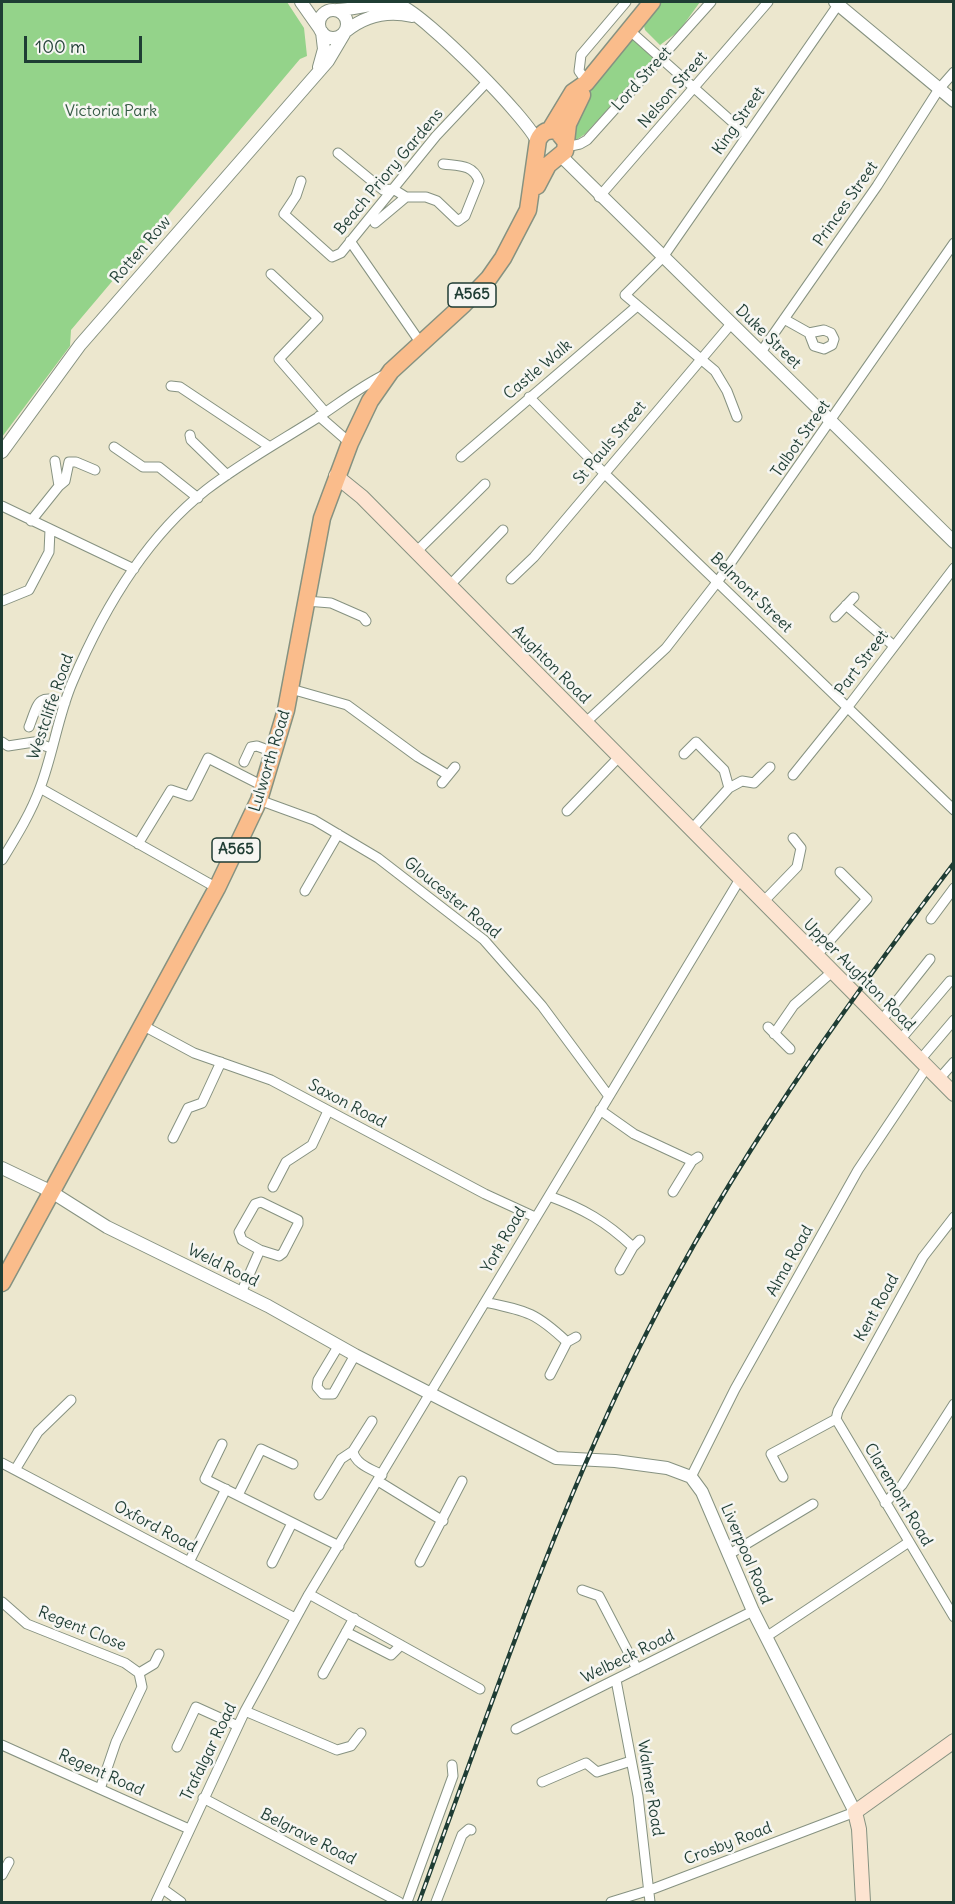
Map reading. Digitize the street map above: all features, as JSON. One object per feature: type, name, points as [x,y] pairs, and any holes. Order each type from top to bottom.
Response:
[{"type":"highway","name":"A565","points":[[530,200],[538,144],[542,134],[549,130],[573,92],[586,82],[652,2]]},
{"type":"highway","name":"A565","points":[[390,372],[489,278],[516,236],[544,170],[562,151],[569,121],[586,82]]},
{"type":"highway","points":[[538,144],[543,155],[562,151],[560,132],[549,130]]},
{"type":"highway","name":"Lulworth Road","points":[[50,1191],[217,888],[261,793],[291,689],[322,518],[350,443],[374,394],[390,372]]},
{"type":"highway","name":"A565","points":[[2,1283],[50,1191]]},
{"type":"main road","name":"Aughton Road","points":[[336,476],[362,497],[740,879]]},
{"type":"main road","name":"Upper Aughton Road","points":[[740,879],[954,1094]]},
{"type":"main road","points":[[855,1812],[954,1741]]},
{"type":"main road","name":"Liverpool Road","points":[[855,1812],[859,1829],[862,1902]]},
{"type":"street","points":[[301,2],[321,31],[333,38],[362,20],[376,15],[399,14],[419,18]]},
{"type":"street","points":[[322,2],[337,9],[347,18],[345,32]]},
{"type":"street","points":[[586,82],[579,71],[581,55],[626,2]]},
{"type":"street","name":"Lord Street","points":[[562,151],[584,142],[711,2]]},
{"type":"street","name":"Nelson Street","points":[[600,197],[768,2]]},
{"type":"street","points":[[838,2],[954,101]]},
{"type":"street","name":"King Street","points":[[636,307],[625,296],[663,257],[838,2]]},
{"type":"street","points":[[321,31],[321,17],[327,10],[387,4],[401,6],[419,18],[515,111],[538,144]]},
{"type":"street","points":[[628,29],[747,135]]},
{"type":"street","name":"Rotten Row","points":[[314,76],[323,54],[321,31]]},
{"type":"street","name":"Rotten Row","points":[[2,452],[80,345],[328,61],[345,32]]},
{"type":"street","name":"Princes Street","points":[[761,352],[877,186],[939,89],[954,72]]},
{"type":"street","name":"Beach Priory Gardens","points":[[301,181],[296,196],[284,214],[332,257],[341,253],[436,136],[486,83]]},
{"type":"street","points":[[515,111],[549,130]]},
{"type":"street","name":"Duke Street","points":[[562,151],[600,197],[954,542]]},
{"type":"street","points":[[338,153],[383,190],[393,189],[406,197],[426,197],[437,201],[458,221],[465,216],[477,188],[477,175],[466,167],[443,164]]},
{"type":"street","points":[[375,223],[406,197]]},
{"type":"street","points":[[350,241],[420,342]]},
{"type":"street","name":"Talbot Street","points":[[585,723],[666,648],[718,581],[954,243]]},
{"type":"street","points":[[271,274],[318,318],[279,359],[322,414],[350,443]]},
{"type":"street","points":[[636,307],[715,370],[728,391],[737,417]]},
{"type":"street","name":"Castle Walk","points":[[461,457],[636,307]]},
{"type":"street","points":[[784,319],[809,333]]},
{"type":"street","name":"St Pauls Street","points":[[511,579],[604,474],[731,324]]},
{"type":"street","name":"Westcliffe Road","points":[[2,860],[40,788],[65,703],[96,628],[134,568],[161,535],[198,498],[227,475],[364,385],[390,372]]},
{"type":"street","points":[[171,387],[180,387],[270,447]]},
{"type":"street","name":"Belmont Street","points":[[529,397],[604,474],[954,810]]},
{"type":"street","points":[[190,435],[191,440],[227,475]]},
{"type":"street","points":[[114,447],[143,467],[159,467],[198,498]]},
{"type":"street","points":[[55,461],[58,486]]},
{"type":"street","points":[[31,521],[58,486],[65,481],[69,462],[76,462],[95,470]]},
{"type":"street","points":[[416,552],[485,484]]},
{"type":"street","points":[[2,506],[134,568]]},
{"type":"street","points":[[2,601],[29,590],[49,552],[50,530]]},
{"type":"street","points":[[449,586],[503,530]]},
{"type":"street","name":"Part Street","points":[[793,775],[848,708],[954,568]]},
{"type":"street","points":[[835,617],[854,597]]},
{"type":"street","points":[[306,601],[331,603],[363,617],[366,621]]},
{"type":"street","points":[[846,606],[894,646]]},
{"type":"street","points":[[291,689],[347,705],[445,779],[455,767]]},
{"type":"street","points":[[29,727],[39,702],[44,698],[50,697],[65,703]]},
{"type":"street","points":[[2,742],[8,746],[34,742],[51,748]]},
{"type":"street","points":[[684,754],[696,742],[724,770],[729,788]]},
{"type":"street","points":[[244,762],[251,747],[257,746],[273,752]]},
{"type":"street","points":[[567,811],[619,757]]},
{"type":"street","name":"Gloucester Road","points":[[138,844],[171,790],[189,796],[208,758],[261,793],[314,820],[378,858],[484,940],[542,1006],[608,1095]]},
{"type":"street","points":[[691,830],[729,788],[742,782],[754,783],[770,767]]},
{"type":"street","points":[[40,788],[217,888]]},
{"type":"street","points":[[305,891],[338,834]]},
{"type":"street","points":[[764,901],[797,867],[801,848],[793,838]]},
{"type":"street","points":[[816,956],[867,899],[840,872]]},
{"type":"street","name":"York Road","points":[[295,1618],[740,879]]},
{"type":"street","points":[[931,919],[954,888]]},
{"type":"street","points":[[881,1021],[930,959]]},
{"type":"street","points":[[790,1048],[771,1030],[794,1005],[832,972]]},
{"type":"street","points":[[900,1040],[950,981]]},
{"type":"street","name":"Alma Road","points":[[691,1477],[735,1389],[858,1170],[954,1020]]},
{"type":"street","name":"Saxon Road","points":[[142,1025],[194,1053],[271,1080],[485,1194],[535,1216]]},
{"type":"street","points":[[173,1138],[188,1108],[202,1103],[221,1062]]},
{"type":"street","points":[[939,1079],[954,1062]]},
{"type":"street","points":[[600,1110],[634,1134],[695,1159],[673,1192]]},
{"type":"street","points":[[273,1187],[286,1162],[312,1145],[328,1111]]},
{"type":"street","name":"Weld Road","points":[[2,1168],[50,1191],[111,1229],[241,1293],[430,1394]]},
{"type":"street","points":[[549,1196],[580,1208],[608,1223],[637,1243],[620,1270]]},
{"type":"street","points":[[261,1202],[298,1220],[297,1230],[279,1256],[260,1250],[242,1240],[239,1232],[255,1204],[261,1202]]},
{"type":"street","name":"Kent Road","points":[[836,1419],[838,1410],[923,1257],[954,1217]]},
{"type":"street","points":[[241,1293],[260,1250]]},
{"type":"street","points":[[485,1302],[521,1310],[542,1319],[567,1342]]},
{"type":"street","points":[[550,1375],[567,1342],[576,1337]]},
{"type":"street","points":[[339,1345],[318,1380],[317,1387],[323,1394],[333,1394],[356,1355]]},
{"type":"street","points":[[430,1394],[556,1458],[667,1468],[691,1477]]},
{"type":"street","points":[[15,1470],[38,1432],[70,1400]]},
{"type":"street","points":[[885,1503],[902,1485],[954,1404]]},
{"type":"street","points":[[783,1477],[771,1454],[836,1419]]},
{"type":"street","name":"Claremont Road","points":[[836,1419],[954,1617]]},
{"type":"street","points":[[319,1495],[341,1459],[353,1451],[372,1420]]},
{"type":"street","points":[[222,1444],[205,1479],[238,1495],[253,1506],[339,1546]]},
{"type":"street","points":[[238,1495],[261,1449],[293,1464]]},
{"type":"street","points":[[353,1451],[358,1462],[443,1521]]},
{"type":"street","name":"Oxford Road","points":[[2,1463],[295,1618]]},
{"type":"street","name":"Liverpool Road","points":[[691,1477],[702,1492],[765,1637],[855,1812]]},
{"type":"street","points":[[420,1562],[462,1481]]},
{"type":"street","points":[[189,1562],[226,1489]]},
{"type":"street","points":[[728,1555],[813,1504]]},
{"type":"street","points":[[272,1563],[292,1523]]},
{"type":"street","points":[[765,1637],[909,1542]]},
{"type":"street","points":[[582,1590],[599,1596],[637,1669]]},
{"type":"street","points":[[309,1594],[480,1689]]},
{"type":"street","name":"Regent Close","points":[[2,1602],[27,1623],[125,1663],[139,1673],[142,1687],[116,1742],[100,1789]]},
{"type":"street","name":"Welbeck Road","points":[[516,1729],[753,1611]]},
{"type":"street","name":"Trafalgar Road","points":[[156,1902],[245,1711],[295,1618]]},
{"type":"street","points":[[323,1674],[354,1618]]},
{"type":"street","points":[[346,1632],[391,1655],[401,1645]]},
{"type":"street","points":[[139,1673],[154,1664],[159,1654]]},
{"type":"street","name":"Walmer Road","points":[[616,1680],[631,1761],[650,1902]]},
{"type":"street","points":[[177,1747],[196,1707],[238,1726]]},
{"type":"street","points":[[245,1711],[338,1750],[351,1746],[361,1733]]},
{"type":"street","name":"Regent Road","points":[[2,1745],[189,1829]]},
{"type":"street","points":[[542,1782],[586,1763],[597,1772],[631,1761]]},
{"type":"street","points":[[407,1902],[453,1776],[452,1765]]},
{"type":"street","name":"Belgrave Road","points":[[203,1798],[399,1902]]},
{"type":"street","name":"Crosby Road","points":[[611,1902],[650,1890],[855,1812]]},
{"type":"street","points":[[436,1902],[462,1835],[469,1829],[471,1830]]},
{"type":"street","points":[[2,1875],[9,1862]]},
{"type":"street","points":[[163,1890],[181,1902]]},
{"type":"green space","name":"Victoria Park","points":[[2,2],[287,2],[304,28],[307,56],[300,59],[71,330],[70,346],[2,437]]},
{"type":"green space","points":[[662,2],[700,2],[679,31],[660,45],[645,30],[644,26]]},
{"type":"green space","points":[[633,39],[655,58],[585,134],[576,140],[572,139],[586,95]]},
{"type":"railway","points":[[419,1902],[553,1542],[613,1401],[647,1332],[715,1208],[790,1090],[870,976],[954,863]]}]
